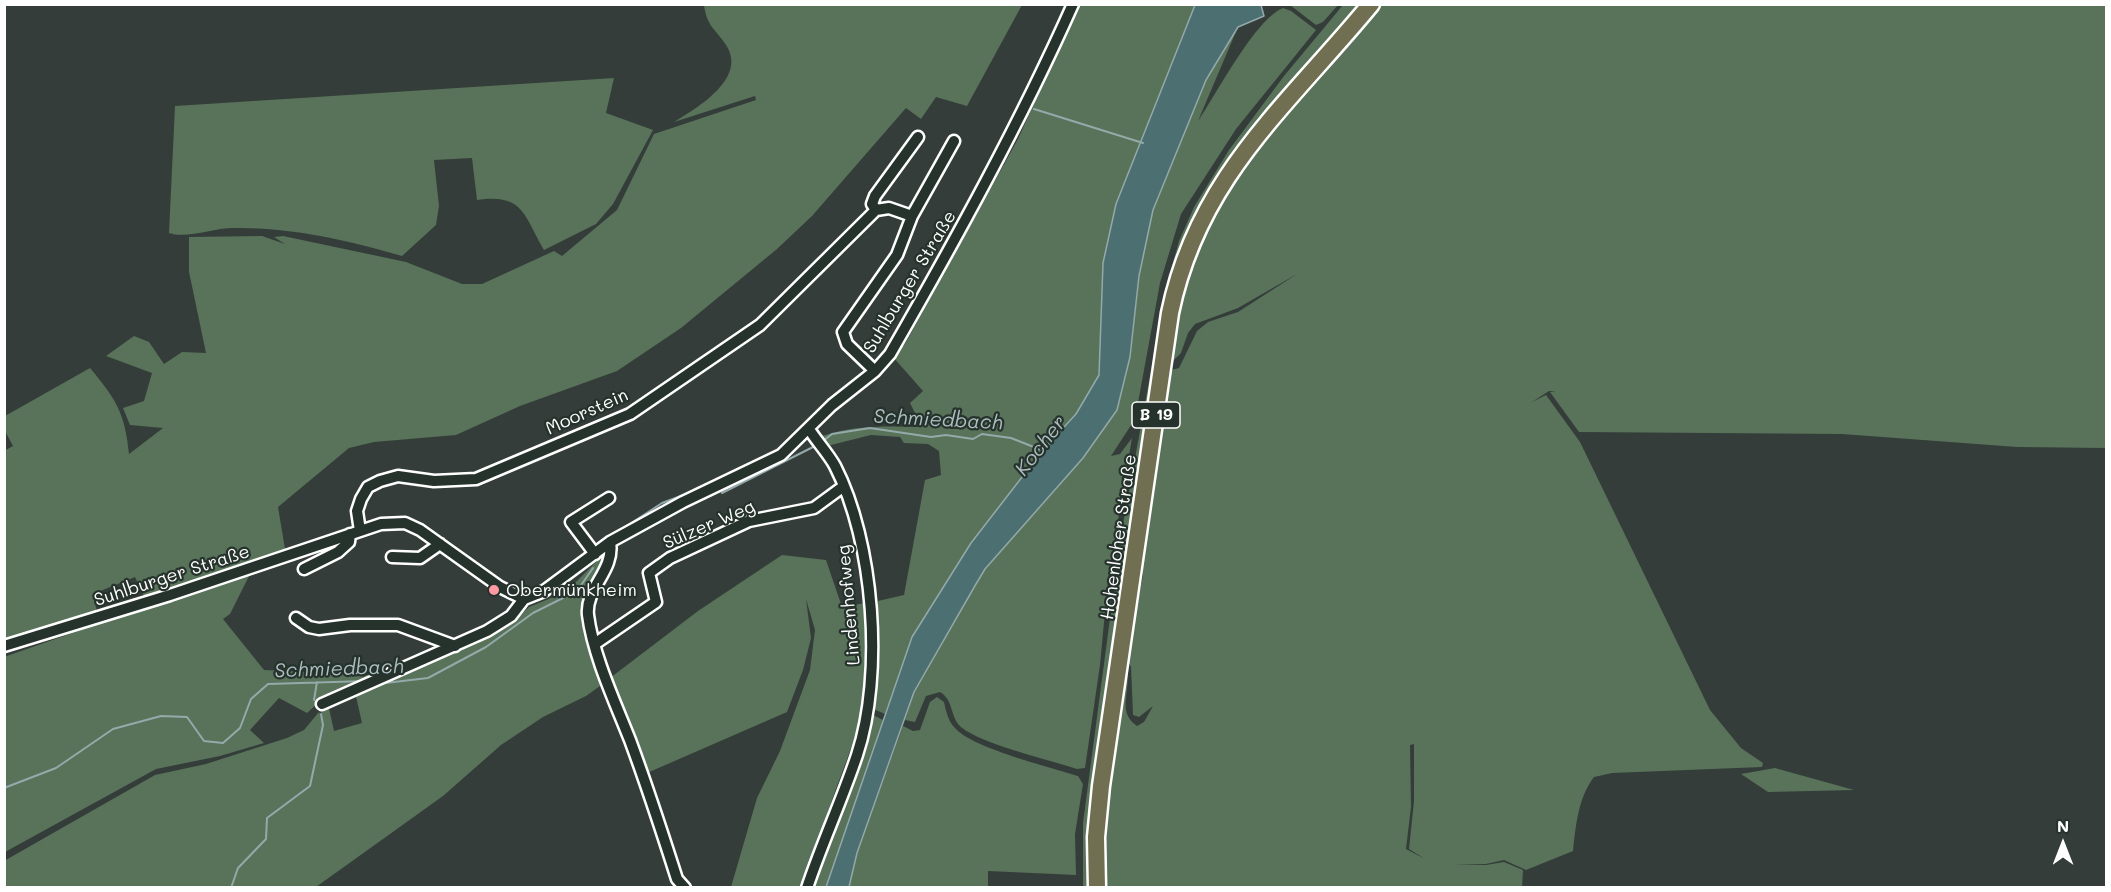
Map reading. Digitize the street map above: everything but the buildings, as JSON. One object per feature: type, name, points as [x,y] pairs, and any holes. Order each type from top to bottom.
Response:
[{"type":"main road","name":"Hohenloher Straße","points":[[1096,888],[1096,837],[1101,786],[1170,313],[1184,258],[1204,214],[1230,169],[1324,56],[1371,4]]},
{"type":"street","name":"Suhlburger Straße","points":[[4,646],[170,595],[381,524],[405,523],[420,530],[501,587],[524,599],[544,591],[610,542],[684,501],[815,438],[832,405],[875,371],[890,354],[959,234],[1033,93],[1073,4]]},
{"type":"street","name":"Moorstein","points":[[355,533],[360,499],[368,487],[398,476],[434,481],[476,479],[630,414],[760,325],[876,210],[872,204],[875,196],[918,137]]},
{"type":"street","points":[[875,371],[847,344],[843,332],[897,255],[912,216],[954,141]]},
{"type":"street","points":[[876,210],[889,208],[912,216]]},
{"type":"street","name":"Lindenhofweg","points":[[807,888],[858,754],[873,660],[865,565],[856,519],[834,464],[815,438]]},
{"type":"street","name":"Sülzer Weg","points":[[596,643],[656,602],[649,573],[670,558],[749,522],[814,508],[844,486]]},
{"type":"street","points":[[595,554],[571,522],[609,498]]},
{"type":"street","points":[[304,569],[338,552],[355,533]]},
{"type":"street","points":[[610,542],[611,555],[606,570],[588,607],[596,643],[655,806],[677,879],[685,888]]},
{"type":"street","points":[[392,556],[420,558],[440,544]]},
{"type":"street","points":[[322,704],[487,631],[511,615],[524,599]]},
{"type":"street","points":[[296,618],[309,627],[319,629],[350,625],[398,625],[455,646]]},
{"type":"green space","points":[[704,5],[1022,5],[967,106],[936,97],[921,119],[906,108],[812,216],[777,249],[681,328],[617,371],[520,406],[456,435],[374,442],[349,448],[278,507],[285,549],[202,581],[144,596],[135,577],[93,594],[97,612],[5,642],[4,451],[13,446],[5,431],[5,416],[90,368],[118,407],[125,428],[129,454],[163,428],[130,425],[123,408],[144,401],[152,373],[106,356],[134,336],[149,342],[164,364],[182,352],[206,353],[189,272],[189,237],[262,236],[285,244],[274,237],[283,236],[406,262],[462,284],[482,284],[554,251],[562,256],[617,210],[654,134],[756,100],[755,96],[674,122],[717,91],[730,69],[731,57],[726,45],[709,23]]},
{"type":"green space","points":[[1079,5],[1195,5],[1116,204],[1099,375],[1076,414],[1043,450],[912,637],[885,714],[871,708],[875,684],[878,601],[904,595],[925,480],[941,475],[939,451],[928,444],[904,443],[900,437],[871,435],[827,446],[822,436],[859,428],[922,427],[910,403],[923,391],[893,357],[905,344],[1018,139]]},
{"type":"green space","points":[[1290,5],[1338,5],[1323,22],[1316,25]]},
{"type":"green space","points":[[1343,5],[1362,5],[1257,124],[1233,156],[1193,223],[1178,260],[1093,887],[1083,888],[1083,823],[1121,535],[1166,288],[1179,241],[1194,207],[1229,150],[1284,76]]},
{"type":"green space","points":[[1378,5],[2106,5],[2106,448],[2017,447],[1842,434],[1579,432],[1550,392],[1556,391],[1549,391],[1532,402],[1546,395],[1580,442],[1710,710],[1741,748],[1763,763],[1762,767],[1612,773],[1594,777],[1581,803],[1573,851],[1526,870],[1504,860],[1486,864],[1454,864],[1486,865],[1504,862],[1523,870],[1522,887],[1106,888],[1103,832],[1126,667],[1128,683],[1126,707],[1130,720],[1137,726],[1144,722],[1153,706],[1139,717],[1133,715],[1131,667],[1127,660],[1143,575],[1141,562],[1168,371],[1179,368],[1197,331],[1208,322],[1238,312],[1297,274],[1238,308],[1195,324],[1188,333],[1181,353],[1170,364],[1176,312],[1204,228],[1241,166]],"holes":[[[1414,744],[1414,801],[1409,849],[1425,859],[1406,849],[1411,807],[1410,745]]]},
{"type":"green space","points":[[1283,8],[1291,11],[1316,30],[1236,129],[1181,214],[1160,283],[1135,419],[1111,456],[1120,454],[1132,438],[1108,580],[1100,665],[1085,768],[1077,769],[1016,751],[971,733],[961,727],[955,719],[948,700],[940,692],[926,696],[915,722],[905,720],[914,692],[985,569],[1083,458],[1117,410],[1130,357],[1139,276],[1153,210],[1206,80],[1238,27],[1198,121],[1260,27]]},
{"type":"green space","points":[[614,78],[606,113],[653,130],[613,204],[596,224],[544,250],[526,217],[514,204],[504,200],[477,200],[472,158],[434,160],[439,206],[436,225],[402,256],[297,232],[225,228],[184,235],[169,233],[175,106]]},
{"type":"green space","points":[[782,555],[826,560],[842,607],[865,603],[868,656],[866,696],[823,831],[817,873],[863,752],[873,715],[883,720],[826,887],[731,887],[757,798],[780,751],[810,670],[815,630],[806,599],[811,638],[803,670],[787,712],[647,773],[610,678],[698,611]]},
{"type":"green space","points":[[602,556],[602,563],[582,603],[597,662],[600,686],[586,696],[543,717],[501,745],[443,796],[316,887],[5,887],[4,861],[155,775],[206,764],[287,738],[304,730],[319,712],[323,720],[321,713],[328,704],[334,731],[362,723],[355,692],[510,625],[529,607],[566,592]]},
{"type":"green space","points":[[252,570],[230,614],[223,619],[264,670],[369,675],[329,693],[307,713],[279,698],[250,730],[264,743],[220,756],[156,769],[5,852],[4,657]]},
{"type":"green space","points":[[937,697],[944,702],[955,728],[977,743],[1078,776],[1083,784],[1075,834],[1076,875],[988,871],[988,887],[849,888],[857,854],[903,726],[913,731],[920,730],[930,702]]},
{"type":"green space","points":[[1775,768],[1854,790],[1768,792],[1741,774]]},
{"type":"water","points":[[1195,5],[1261,5],[1264,16],[1238,27],[1206,80],[1153,210],[1139,276],[1130,357],[1117,410],[1083,458],[985,569],[914,692],[857,853],[849,887],[826,887],[912,637],[971,543],[1043,450],[1076,414],[1099,375],[1103,263],[1116,204]]},
{"type":"waterway","points":[[1034,109],[1143,143]]},
{"type":"waterway","name":"Schmiedbach","points":[[823,441],[832,434],[870,428],[931,437],[946,435],[973,439],[982,434],[1011,438],[1044,451]]},
{"type":"waterway","name":"Schmiedbach","points":[[722,493],[815,446]]},
{"type":"waterway","name":"Schmiedbach","points":[[616,533],[662,503],[686,494]]},
{"type":"waterway","name":"Schmiedbach","points":[[377,684],[428,678],[486,647],[533,613],[577,591],[593,568]]},
{"type":"waterway","name":"Schmiedbach","points":[[4,788],[56,768],[113,729],[161,716],[187,717],[204,741],[223,743],[240,728],[251,699],[268,684],[366,681]]},
{"type":"waterway","points":[[314,700],[317,682]]},
{"type":"waterway","points":[[231,888],[238,868],[266,839],[267,818],[310,786],[323,725],[321,714]]},
{"type":"place","name":"Obermünkheim","points":[[494,590]]},
{"type":"water label","name":"Kocher","points":[[1041,446]]}]
